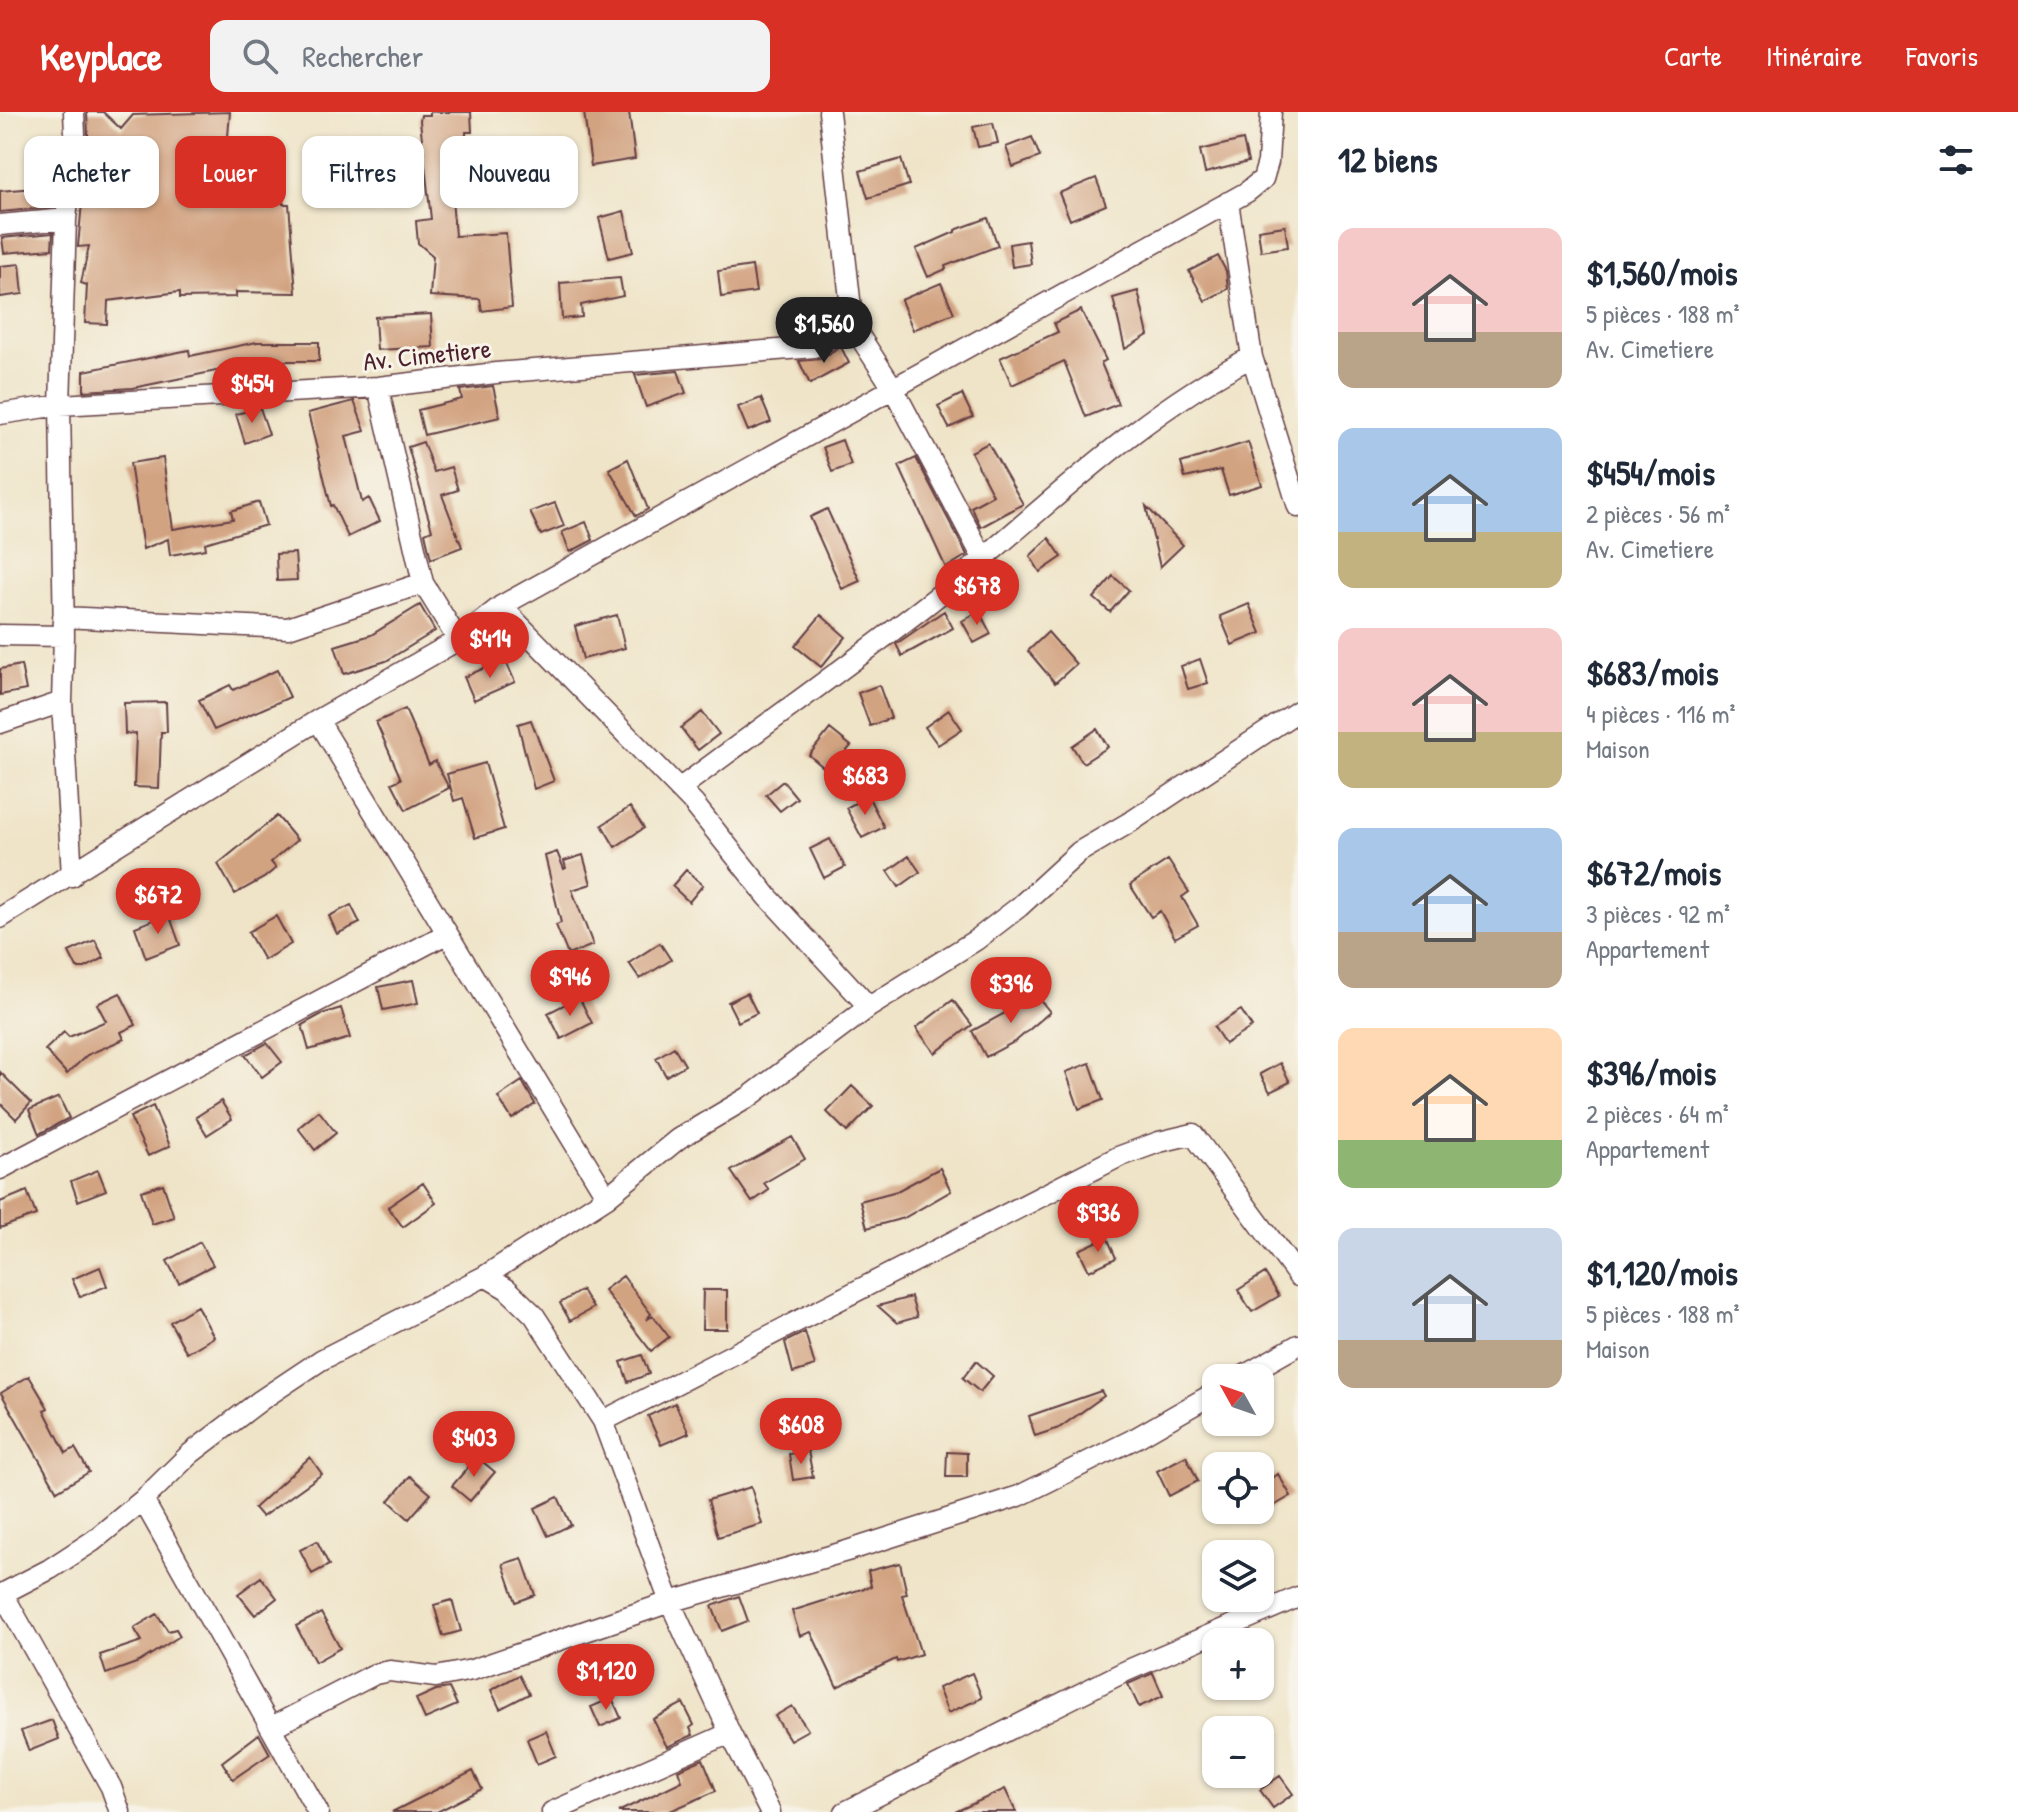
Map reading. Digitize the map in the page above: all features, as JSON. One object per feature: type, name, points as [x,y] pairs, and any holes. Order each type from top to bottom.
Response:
[{"type":"street","points":[[72,876],[62,702],[64,627],[60,405],[66,219],[75,134],[74,112]]},
{"type":"street","points":[[829,112],[853,326],[893,388],[983,558]]},
{"type":"street","points":[[0,918],[72,876],[318,720],[458,640],[501,606],[1228,202],[1263,179],[1268,162],[1271,112]]},
{"type":"street","points":[[1228,202],[1252,357],[1298,507]]},
{"type":"street","points":[[0,225],[66,219]]},
{"type":"street","name":"Av. Cimetiere","points":[[0,414],[60,405],[378,387],[496,373],[814,347],[853,326]]},
{"type":"street","points":[[679,789],[942,593],[1111,450],[1208,380],[1252,357]]},
{"type":"street","points":[[378,387],[423,583],[458,640]]},
{"type":"street","points":[[0,635],[64,627],[288,628],[423,583]]},
{"type":"street","points":[[501,606],[694,804],[768,897],[869,1007]]},
{"type":"street","points":[[0,723],[62,702]]},
{"type":"street","points":[[120,1812],[111,1787],[2,1594],[75,1554],[143,1500],[190,1454],[261,1400],[321,1360],[485,1276],[607,1197],[678,1139],[749,1097],[869,1007],[976,940],[1019,907],[1079,852],[1132,821],[1298,711]]},
{"type":"street","points":[[318,720],[607,1197]]},
{"type":"street","points":[[0,1169],[446,934]]},
{"type":"street","points":[[603,1421],[1118,1157],[1193,1134],[1298,1276]]},
{"type":"street","points":[[485,1276],[507,1289],[534,1315],[603,1421],[670,1602],[770,1812]]},
{"type":"street","points":[[1265,1364],[1298,1345]]},
{"type":"street","points":[[272,1727],[375,1674],[390,1671],[436,1677],[472,1670],[670,1602],[847,1551],[1019,1496],[1136,1438],[1202,1400]]},
{"type":"street","points":[[143,1500],[318,1812]]},
{"type":"street","points":[[845,1812],[1126,1671],[1298,1597]]},
{"type":"street","points":[[552,1812],[730,1733]]},
{"type":"building","points":[[87,112],[103,112],[121,129],[133,115],[230,112],[228,136],[175,136],[175,208],[286,208],[289,204],[296,293],[236,292],[236,297],[180,298],[180,292],[108,301],[107,324],[85,323],[87,285],[81,283],[89,246],[78,247],[81,208],[159,208],[159,136],[88,135]]},
{"type":"building","points":[[430,112],[471,112],[472,132],[466,132],[466,136],[440,136],[440,208],[453,208],[455,236],[506,233],[512,307],[482,311],[480,299],[430,296],[433,256],[418,243],[416,221],[431,219],[420,121],[421,115],[430,115]]},
{"type":"building","points":[[584,112],[629,112],[635,159],[591,166]]},
{"type":"building","points":[[993,123],[998,143],[978,147],[973,127]]},
{"type":"building","points":[[1032,137],[1040,157],[1013,167],[1006,147]]},
{"type":"building","points":[[1243,140],[1248,162],[1205,173],[1200,150]]},
{"type":"building","points":[[901,159],[909,185],[868,198],[860,171]]},
{"type":"building","points":[[1096,178],[1106,205],[1070,220],[1059,193]]},
{"type":"building","points":[[24,189],[24,208],[43,208],[0,212],[0,191]]},
{"type":"building","points":[[624,211],[633,252],[609,258],[599,218]]},
{"type":"building","points":[[988,218],[998,246],[945,266],[946,269],[928,277],[916,249]]},
{"type":"building","points":[[1285,226],[1288,247],[1261,251],[1258,230]]},
{"type":"building","points":[[53,233],[52,249],[4,253],[2,238]]},
{"type":"building","points":[[1028,241],[1031,264],[1012,267],[1009,244]]},
{"type":"building","points":[[1218,256],[1226,271],[1228,289],[1205,301],[1189,271]]},
{"type":"building","points":[[20,264],[23,294],[0,297],[0,266]]},
{"type":"building","points":[[752,266],[756,292],[721,297],[718,271]]},
{"type":"building","points":[[620,278],[623,296],[581,305],[582,317],[562,319],[560,283]]},
{"type":"building","points":[[941,283],[954,313],[913,330],[901,300]]},
{"type":"building","points":[[1138,291],[1148,335],[1125,349],[1113,298]]},
{"type":"building","points":[[1081,310],[1106,360],[1101,363],[1118,404],[1086,417],[1064,361],[1012,385],[1000,358],[1058,332],[1054,323]]},
{"type":"building","points":[[431,314],[433,347],[377,350],[375,317]]},
{"type":"building","points":[[257,342],[319,342],[319,361],[265,361],[133,388],[84,391],[84,371],[189,350],[190,356]]},
{"type":"building","points":[[841,347],[849,363],[810,384],[799,361],[820,359]]},
{"type":"building","points":[[678,371],[686,393],[646,407],[635,375]]},
{"type":"building","points":[[493,386],[500,417],[424,435],[418,410],[462,399],[460,390]]},
{"type":"building","points":[[962,394],[973,417],[949,428],[938,406]]},
{"type":"building","points":[[761,398],[771,422],[748,431],[738,407]]},
{"type":"building","points":[[354,401],[365,431],[346,436],[362,502],[369,498],[380,521],[348,537],[331,506],[308,413]]},
{"type":"building","points":[[260,408],[269,434],[245,443],[236,414]]},
{"type":"building","points":[[842,440],[851,465],[832,472],[823,447]]},
{"type":"building","points":[[423,442],[434,472],[451,467],[458,490],[442,495],[462,547],[431,559],[425,533],[432,530],[408,447]]},
{"type":"building","points":[[1248,442],[1262,485],[1229,495],[1221,470],[1185,478],[1181,463]]},
{"type":"building","points":[[988,443],[1023,504],[981,527],[971,507],[993,495],[971,452]]},
{"type":"building","points":[[163,458],[173,529],[233,519],[231,511],[259,502],[266,525],[205,543],[206,549],[170,555],[168,539],[143,549],[130,463]]},
{"type":"building","points":[[916,458],[967,555],[946,568],[899,466]]},
{"type":"building","points":[[628,459],[648,509],[636,516],[609,469]]},
{"type":"building","points":[[555,503],[564,526],[541,535],[530,512]]},
{"type":"building","points":[[1146,506],[1183,545],[1160,567]]},
{"type":"building","points":[[827,509],[860,581],[842,589],[810,517]]},
{"type":"building","points":[[586,522],[593,540],[570,552],[562,532]]},
{"type":"building","points":[[1049,538],[1062,557],[1040,572],[1030,556]]},
{"type":"building","points":[[295,553],[297,580],[277,581],[276,554]]},
{"type":"building","points":[[1113,576],[1129,590],[1110,612],[1094,598]]},
{"type":"building","points":[[1249,604],[1261,633],[1232,645],[1220,616]]},
{"type":"building","points":[[420,605],[435,631],[386,661],[344,674],[335,646],[371,635]]},
{"type":"building","points":[[944,611],[953,628],[902,656],[896,644]]},
{"type":"building","points":[[979,611],[991,634],[974,643],[962,621]]},
{"type":"building","points":[[617,615],[625,648],[583,659],[575,626]]},
{"type":"building","points":[[821,615],[846,637],[821,667],[795,646]]},
{"type":"building","points":[[1048,632],[1076,664],[1055,683],[1028,651]]},
{"type":"building","points":[[505,659],[515,682],[474,700],[464,677]]},
{"type":"building","points":[[1200,659],[1208,683],[1188,689],[1181,666]]},
{"type":"building","points":[[21,665],[26,690],[0,695],[0,669]]},
{"type":"building","points":[[277,670],[290,697],[214,730],[199,700],[230,685],[233,690]]},
{"type":"building","points":[[879,685],[891,718],[870,726],[858,693]]},
{"type":"building","points":[[166,702],[167,732],[161,732],[159,788],[134,787],[136,733],[125,734],[124,703]]},
{"type":"building","points":[[405,709],[429,765],[435,761],[449,788],[406,810],[392,783],[401,779],[376,722]]},
{"type":"building","points":[[949,710],[962,729],[938,745],[925,727]]},
{"type":"building","points":[[702,712],[719,734],[698,750],[681,728]]},
{"type":"building","points":[[531,720],[554,781],[534,789],[518,724]]},
{"type":"building","points":[[830,729],[851,746],[829,772],[809,755]]},
{"type":"building","points":[[1097,729],[1108,747],[1083,763],[1072,746]]},
{"type":"building","points":[[485,763],[504,829],[475,838],[463,798],[454,801],[447,774]]},
{"type":"building","points":[[783,781],[797,798],[780,811],[766,795]]},
{"type":"building","points":[[868,796],[884,827],[862,838],[846,808]]},
{"type":"building","points":[[630,807],[644,828],[615,847],[602,825]]},
{"type":"building","points":[[277,816],[297,840],[271,862],[276,868],[235,894],[218,864]]},
{"type":"building","points":[[830,839],[845,867],[824,878],[810,849]]},
{"type":"building","points":[[557,852],[564,869],[564,861],[583,855],[591,884],[572,890],[593,945],[568,955],[556,925],[561,923],[545,856]]},
{"type":"building","points":[[909,856],[920,872],[899,887],[888,871]]},
{"type":"building","points":[[1168,860],[1189,892],[1182,897],[1198,925],[1175,938],[1160,911],[1151,917],[1130,885]]},
{"type":"building","points":[[686,870],[703,885],[689,902],[672,886]]},
{"type":"building","points":[[351,905],[360,923],[337,934],[329,916]]},
{"type":"building","points":[[169,914],[180,945],[146,958],[135,927]]},
{"type":"building","points":[[276,916],[291,944],[264,960],[248,932]]},
{"type":"building","points":[[95,940],[104,958],[85,968],[77,968],[69,952]]},
{"type":"building","points":[[660,943],[671,960],[640,979],[629,963]]},
{"type":"building","points":[[413,980],[418,1003],[383,1010],[378,987]]},
{"type":"building","points":[[1034,992],[1050,1012],[1016,1041],[986,1057],[972,1031],[1016,1007]]},
{"type":"building","points":[[120,993],[136,1025],[121,1032],[124,1039],[87,1055],[67,1074],[45,1050],[64,1032],[69,1037],[106,1021],[97,1004]]},
{"type":"building","points":[[747,993],[757,1013],[738,1022],[728,1002]]},
{"type":"building","points":[[579,997],[592,1023],[561,1039],[548,1013]]},
{"type":"building","points":[[953,1000],[972,1025],[935,1053],[916,1028]]},
{"type":"building","points":[[341,1008],[350,1038],[309,1050],[302,1025]]},
{"type":"building","points":[[1241,1010],[1252,1027],[1225,1044],[1214,1027]]},
{"type":"building","points":[[267,1043],[282,1062],[262,1077],[245,1055]]},
{"type":"building","points":[[674,1047],[685,1065],[666,1076],[656,1058]]},
{"type":"building","points":[[1090,1063],[1103,1100],[1079,1109],[1066,1072]]},
{"type":"building","points":[[1280,1063],[1290,1082],[1270,1092],[1260,1074]]},
{"type":"building","points":[[0,1072],[31,1103],[16,1119],[0,1103]]},
{"type":"building","points":[[522,1081],[535,1104],[512,1119],[498,1097]]},
{"type":"building","points":[[852,1086],[873,1106],[847,1132],[827,1112]]},
{"type":"building","points":[[59,1097],[69,1118],[39,1134],[29,1110]]},
{"type":"building","points":[[221,1101],[232,1119],[207,1135],[196,1117]]},
{"type":"building","points":[[153,1106],[170,1146],[148,1156],[130,1117]]},
{"type":"building","points":[[319,1111],[336,1133],[315,1150],[298,1128]]},
{"type":"building","points":[[792,1137],[805,1159],[764,1183],[769,1190],[752,1202],[731,1171]]},
{"type":"building","points":[[940,1168],[951,1191],[904,1218],[867,1228],[860,1201],[897,1191]]},
{"type":"building","points":[[98,1170],[106,1190],[78,1201],[71,1181]]},
{"type":"building","points":[[423,1183],[436,1203],[403,1227],[388,1207]]},
{"type":"building","points":[[163,1184],[174,1217],[152,1224],[141,1191]]},
{"type":"building","points":[[27,1191],[36,1215],[0,1228],[0,1202]]},
{"type":"building","points":[[1107,1237],[1116,1258],[1089,1271],[1079,1250]]},
{"type":"building","points":[[200,1242],[213,1265],[179,1283],[167,1261]]},
{"type":"building","points":[[100,1267],[107,1286],[80,1297],[72,1279]]},
{"type":"building","points":[[1265,1273],[1279,1296],[1252,1312],[1238,1290]]},
{"type":"building","points":[[623,1276],[651,1314],[646,1320],[653,1316],[669,1337],[651,1351],[604,1290]]},
{"type":"building","points":[[582,1290],[593,1308],[570,1321],[560,1303]]},
{"type":"building","points":[[703,1290],[727,1290],[727,1329],[702,1329]]},
{"type":"building","points":[[911,1297],[917,1317],[897,1323],[878,1306]]},
{"type":"building","points":[[197,1306],[214,1337],[187,1353],[170,1322]]},
{"type":"building","points":[[805,1332],[815,1366],[793,1373],[785,1342]]},
{"type":"building","points":[[642,1355],[649,1374],[628,1382],[621,1362]]},
{"type":"building","points":[[976,1361],[993,1376],[980,1392],[963,1378]]},
{"type":"building","points":[[29,1376],[48,1408],[44,1410],[66,1453],[75,1448],[89,1472],[57,1491],[1,1393]]},
{"type":"building","points":[[1101,1391],[1104,1396],[1059,1428],[1035,1436],[1029,1416]]},
{"type":"building","points":[[675,1403],[689,1433],[661,1445],[648,1416]]},
{"type":"building","points":[[808,1451],[813,1477],[793,1480],[789,1454]]},
{"type":"building","points":[[947,1452],[967,1453],[967,1477],[946,1477]]},
{"type":"building","points":[[1186,1456],[1198,1481],[1169,1496],[1157,1471]]},
{"type":"building","points":[[310,1457],[322,1474],[262,1517],[254,1508]]},
{"type":"building","points":[[477,1457],[495,1472],[470,1501],[452,1486]]},
{"type":"building","points":[[1278,1474],[1291,1496],[1274,1506],[1274,1476]]},
{"type":"building","points":[[410,1476],[431,1494],[409,1519],[389,1501]]},
{"type":"building","points":[[751,1487],[762,1524],[718,1537],[708,1500]]},
{"type":"building","points":[[558,1497],[571,1525],[548,1536],[535,1508]]},
{"type":"building","points":[[317,1541],[329,1565],[312,1574],[300,1550]]},
{"type":"building","points":[[522,1558],[535,1595],[516,1602],[503,1564]]},
{"type":"building","points":[[900,1563],[907,1594],[902,1595],[921,1654],[897,1662],[896,1659],[837,1687],[811,1632],[800,1636],[792,1611],[871,1586],[868,1571]]},
{"type":"building","points":[[261,1577],[277,1598],[255,1615],[238,1594]]},
{"type":"building","points":[[739,1596],[748,1621],[722,1631],[712,1606]]},
{"type":"building","points":[[452,1600],[461,1631],[443,1636],[434,1605]]},
{"type":"building","points":[[321,1613],[340,1648],[315,1662],[296,1626]]},
{"type":"building","points":[[157,1614],[168,1631],[176,1629],[180,1636],[139,1662],[106,1674],[100,1655],[142,1641],[134,1628]]},
{"type":"building","points":[[972,1673],[982,1698],[948,1713],[938,1688]]},
{"type":"building","points":[[1153,1673],[1163,1696],[1139,1707],[1128,1684]]},
{"type":"building","points":[[519,1675],[529,1694],[500,1709],[491,1690]]},
{"type":"building","points":[[449,1688],[457,1705],[425,1719],[416,1699]]},
{"type":"building","points":[[612,1698],[621,1718],[600,1727],[591,1707]]},
{"type":"building","points":[[683,1703],[694,1725],[690,1728],[693,1735],[667,1747],[653,1719]]},
{"type":"building","points":[[792,1706],[808,1730],[790,1740],[775,1716]]},
{"type":"building","points":[[52,1720],[59,1739],[29,1751],[21,1731]]},
{"type":"building","points":[[546,1731],[556,1756],[537,1764],[527,1739]]},
{"type":"building","points":[[259,1734],[270,1754],[233,1779],[222,1762]]},
{"type":"building","points":[[703,1759],[716,1791],[668,1812],[618,1812],[682,1781],[678,1770]]},
{"type":"building","points":[[473,1771],[482,1789],[437,1812],[392,1812]]},
{"type":"building","points":[[1280,1776],[1293,1794],[1273,1808],[1260,1790],[1274,1788],[1274,1780]]},
{"type":"building","points":[[1005,1789],[1016,1812],[955,1812]]}]
